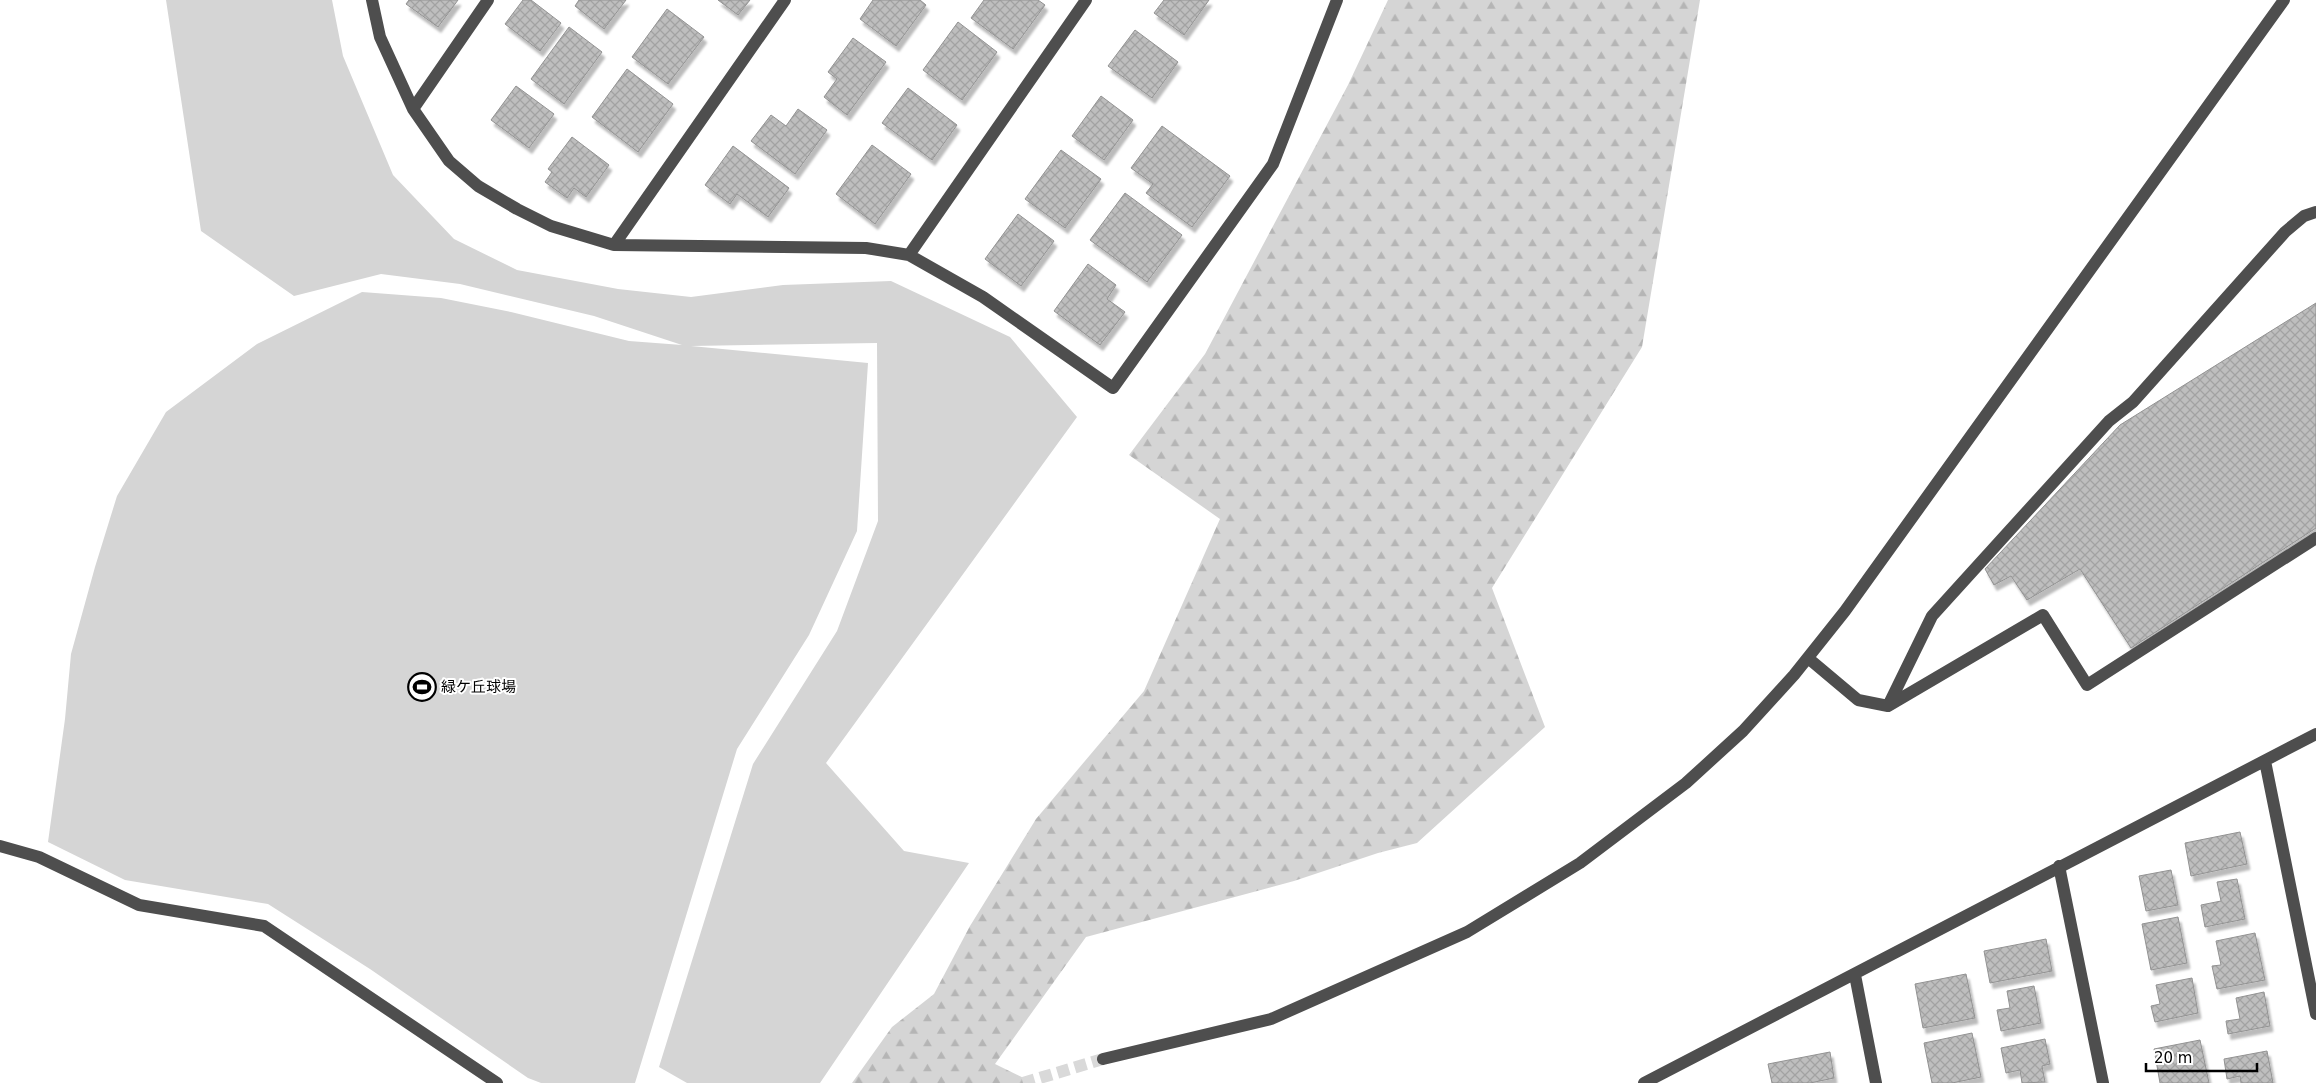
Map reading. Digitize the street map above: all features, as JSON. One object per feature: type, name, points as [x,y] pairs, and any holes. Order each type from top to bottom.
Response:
[{"type":"street","points":[[372,0],[380,37],[413,109],[449,161],[478,186],[551,226],[614,245],[866,248],[909,255],[983,297],[1113,388],[1273,164],[1337,0]]},
{"type":"street","points":[[413,109],[488,0]]},
{"type":"street","points":[[614,245],[785,0]]},
{"type":"street","points":[[909,255],[1086,0]]},
{"type":"street","points":[[1103,1059],[1271,1019],[1467,932],[1580,863],[1686,783],[1743,731],[1808,658],[1845,611],[2284,0]]},
{"type":"street","points":[[1888,706],[1932,616],[2109,422],[2133,402],[2285,232],[2304,216],[2316,212]]},
{"type":"street","points":[[1808,658],[1858,700],[1888,706],[2043,615],[2087,685],[2316,538]]},
{"type":"street","points":[[1646,1083],[1855,975],[2059,866],[2316,734]]},
{"type":"street","points":[[2265,760],[2316,1014]]},
{"type":"street","points":[[0,846],[39,857],[139,905],[264,926],[497,1083]]},
{"type":"street","points":[[2059,866],[2103,1083]]},
{"type":"street","points":[[1855,975],[1876,1083]]},
{"type":"green space","name":"緑ケ丘球場","points":[[166,0],[332,0],[343,56],[393,175],[454,239],[517,270],[618,289],[691,297],[783,285],[891,281],[1010,337],[1077,417],[826,763],[904,851],[969,863],[820,1083],[687,1083],[659,1067],[753,764],[837,631],[878,521],[877,343],[691,346],[868,363],[857,531],[809,635],[737,749],[635,1083],[541,1083],[528,1078],[370,969],[268,904],[125,880],[48,842],[65,719],[71,654],[117,496],[166,412],[257,344],[362,292],[441,298],[511,312],[629,341],[682,345],[594,316],[460,284],[381,274],[294,296],[201,231]]},
{"type":"green space","points":[[1388,0],[1700,0],[1642,347],[1492,588],[1545,727],[1417,843],[1378,853],[1294,881],[1086,937],[995,1064],[1034,1083],[852,1083],[892,1027],[934,994],[970,926],[1036,819],[1144,691],[1220,519],[1129,455],[1205,354],[1348,85]]},
{"type":"building","points":[[409,0],[458,0],[438,27],[406,4]]},
{"type":"building","points":[[523,0],[531,0],[561,23],[540,51],[505,24]]},
{"type":"building","points":[[579,0],[626,0],[604,29],[575,6]]},
{"type":"building","points":[[718,0],[750,0],[738,15]]},
{"type":"building","points":[[873,0],[920,0],[926,5],[896,46],[860,19]]},
{"type":"building","points":[[984,0],[1038,0],[1045,5],[1013,49],[971,18]]},
{"type":"building","points":[[1164,0],[1209,0],[1184,35],[1154,13]]},
{"type":"building","points":[[667,9],[704,37],[668,84],[632,57]]},
{"type":"building","points":[[958,22],[997,52],[962,100],[923,70]]},
{"type":"building","points":[[569,27],[602,52],[564,104],[531,79]]},
{"type":"building","points":[[1135,30],[1178,62],[1152,98],[1108,66]]},
{"type":"building","points":[[853,38],[886,62],[847,115],[824,97],[837,79],[828,72]]},
{"type":"building","points":[[627,69],[673,104],[638,152],[592,117]]},
{"type":"building","points":[[516,86],[554,114],[529,148],[491,120]]},
{"type":"building","points":[[908,88],[957,125],[932,160],[882,123]]},
{"type":"building","points":[[1101,96],[1133,120],[1104,160],[1072,136]]},
{"type":"building","points":[[798,109],[827,130],[795,174],[751,141],[771,115],[786,126]]},
{"type":"building","points":[[1162,126],[1230,176],[1192,227],[1146,193],[1153,184],[1131,168]]},
{"type":"building","points":[[572,137],[609,165],[586,197],[574,188],[567,198],[545,182],[552,172],[548,169]]},
{"type":"building","points":[[872,145],[911,174],[875,224],[836,194]]},
{"type":"building","points":[[733,146],[789,188],[768,217],[737,194],[730,204],[705,185]]},
{"type":"building","points":[[1061,150],[1101,179],[1065,228],[1025,199]]},
{"type":"building","points":[[1125,193],[1182,235],[1147,282],[1090,240]]},
{"type":"building","points":[[1018,214],[1054,241],[1021,286],[985,259]]},
{"type":"building","points":[[1088,264],[1116,285],[1107,299],[1125,312],[1100,345],[1054,311]]},
{"type":"building","points":[[2316,303],[2316,528],[2131,648],[2080,569],[2027,600],[2011,576],[1994,585],[1985,569],[2120,425]]},
{"type":"building","points":[[2240,832],[2247,864],[2191,876],[2185,843]]},
{"type":"building","points":[[2171,870],[2178,905],[2146,911],[2139,876]]},
{"type":"building","points":[[2237,879],[2245,919],[2205,927],[2201,905],[2221,901],[2217,882]]},
{"type":"building","points":[[2178,917],[2187,963],[2151,970],[2142,924]]},
{"type":"building","points":[[2255,933],[2265,980],[2217,989],[2212,966],[2221,965],[2216,941]]},
{"type":"building","points":[[2046,939],[2052,971],[1990,983],[1984,951]]},
{"type":"building","points":[[1966,974],[1975,1018],[1923,1028],[1915,984]]},
{"type":"building","points":[[2192,978],[2198,1013],[2155,1022],[2151,1006],[2160,1004],[2156,985]]},
{"type":"building","points":[[2034,986],[2041,1023],[2001,1031],[1997,1010],[2010,1008],[2007,991]]},
{"type":"building","points":[[2264,992],[2270,1026],[2228,1034],[2226,1021],[2240,1019],[2236,998]]},
{"type":"building","points":[[1972,1033],[1981,1077],[1952,1083],[1932,1083],[1924,1043]]},
{"type":"building","points":[[2045,1039],[2050,1064],[2042,1066],[2045,1082],[2022,1083],[2020,1070],[2006,1073],[2001,1048]]},
{"type":"building","points":[[2200,1040],[2209,1083],[2160,1083],[2154,1049]]},
{"type":"building","points":[[2267,1051],[2273,1083],[2241,1083],[2240,1076],[2227,1079],[2224,1059]]},
{"type":"building","points":[[1830,1052],[1834,1078],[1810,1083],[1772,1083],[1768,1064]]},
{"type":"tunnel","points":[[1023,1083],[1103,1059]]},
{"type":"place","name":"緑ケ丘球場","points":[[422,687]]}]
